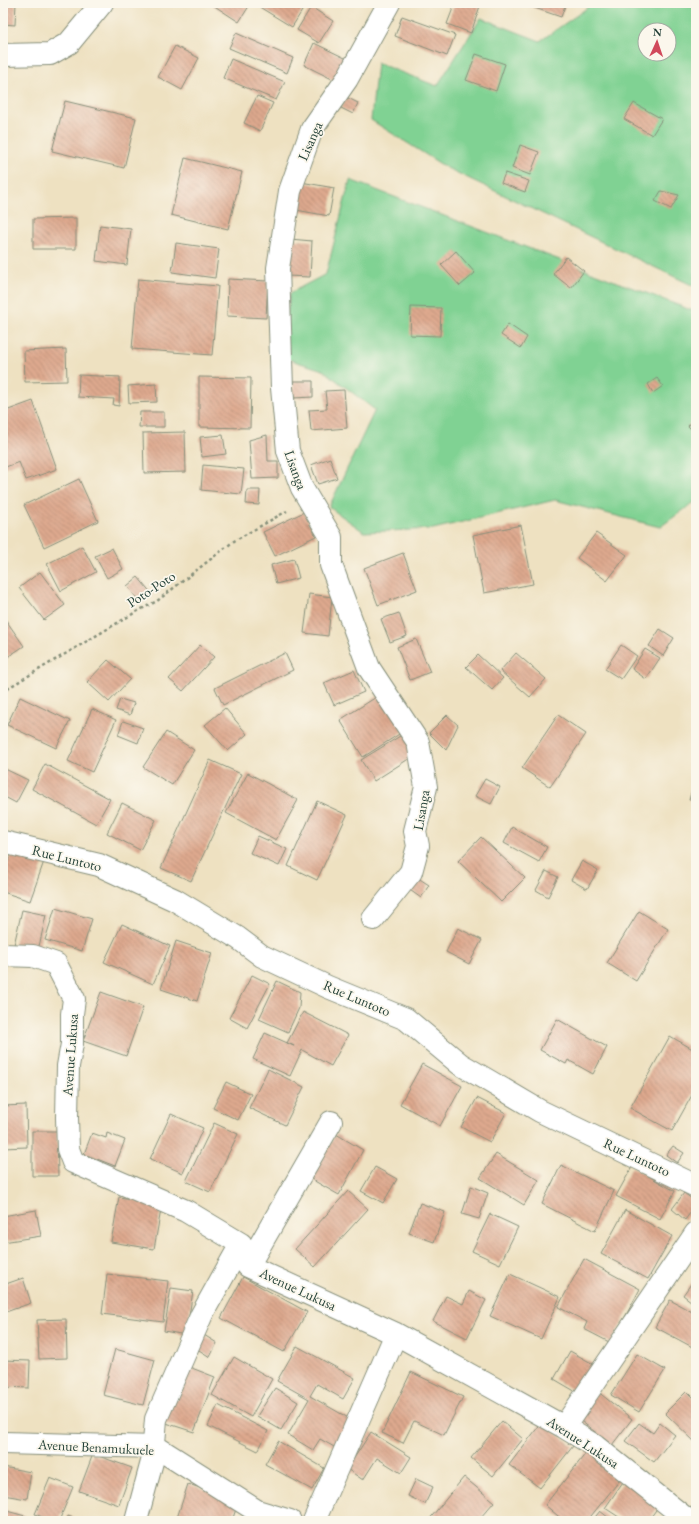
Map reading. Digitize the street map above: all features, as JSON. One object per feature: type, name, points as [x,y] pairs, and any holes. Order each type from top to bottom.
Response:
[{"type":"street","points":[[3,55],[50,54],[69,43],[102,3]]},
{"type":"street","name":"Lisanga","points":[[373,919],[411,872],[418,846],[415,831],[426,787],[418,742],[369,668],[331,565],[331,537],[302,488],[288,451],[282,388],[278,268],[290,191],[312,129],[347,79],[389,3]]},
{"type":"street","name":"Rue Luntoto","points":[[3,843],[99,865],[175,900],[238,938],[262,956],[328,987],[406,1019],[460,1064],[540,1111],[696,1184]]},
{"type":"street","name":"Avenue Lukusa","points":[[4,954],[33,956],[56,964],[74,999],[72,1014],[72,1044],[68,1066],[67,1118],[68,1150],[73,1162],[186,1211],[241,1244],[248,1266],[396,1334],[564,1427],[595,1446],[689,1521]]},
{"type":"street","points":[[248,1266],[331,1122]]},
{"type":"street","points":[[564,1427],[696,1233]]},
{"type":"street","points":[[136,1521],[156,1447],[154,1443],[156,1419],[202,1314],[241,1244]]},
{"type":"street","points":[[314,1521],[396,1334]]},
{"type":"street","name":"Avenue Benamukuele","points":[[3,1443],[156,1447],[257,1511],[290,1521]]},
{"type":"path","name":"Poto-Poto","points":[[3,693],[20,681],[157,601],[234,541],[308,500]]},
{"type":"green space","points":[[588,3],[696,3],[696,287],[447,168],[371,120],[377,63],[437,86],[481,18],[540,41],[587,8]]},
{"type":"green space","points":[[350,180],[696,312],[696,501],[660,527],[555,500],[433,529],[364,532],[329,507],[375,410],[323,370],[281,357],[290,293],[326,274]]},
{"type":"building","points":[[3,3],[16,3],[15,25],[3,24]]},
{"type":"building","points":[[210,3],[251,3],[239,22]]},
{"type":"building","points":[[253,3],[299,3],[305,6],[292,27]]},
{"type":"building","points":[[455,3],[481,3],[471,33],[447,24]]},
{"type":"building","points":[[520,3],[566,3],[561,17]]},
{"type":"building","points":[[311,7],[333,21],[319,43],[297,30]]},
{"type":"building","points":[[402,16],[455,35],[447,56],[395,36]]},
{"type":"building","points":[[236,33],[293,58],[287,73],[229,48]]},
{"type":"building","points":[[314,43],[347,59],[336,81],[304,65]]},
{"type":"building","points":[[175,46],[199,58],[182,90],[158,77]]},
{"type":"building","points":[[476,54],[505,64],[496,91],[466,80]]},
{"type":"building","points":[[231,59],[285,82],[276,100],[223,78]]},
{"type":"building","points":[[257,96],[273,103],[260,131],[244,123]]},
{"type":"building","points":[[346,97],[358,103],[353,114],[341,108]]},
{"type":"building","points":[[65,101],[136,118],[124,168],[52,151]]},
{"type":"building","points":[[634,103],[662,119],[652,135],[624,119]]},
{"type":"building","points":[[520,145],[539,152],[530,175],[512,168]]},
{"type":"building","points":[[185,158],[242,172],[228,229],[171,215]]},
{"type":"building","points":[[505,173],[529,181],[525,192],[501,183]]},
{"type":"building","points":[[301,182],[334,188],[329,216],[296,210]]},
{"type":"building","points":[[661,191],[679,195],[671,209],[655,201]]},
{"type":"building","points":[[76,218],[76,249],[33,249],[33,219]]},
{"type":"building","points":[[100,225],[131,229],[127,265],[96,261]]},
{"type":"building","points":[[290,239],[312,241],[310,277],[287,276]]},
{"type":"building","points":[[176,243],[219,249],[215,278],[172,272]]},
{"type":"building","points":[[456,251],[475,273],[460,286],[441,265]]},
{"type":"building","points":[[566,257],[584,271],[571,288],[553,274]]},
{"type":"building","points":[[138,279],[218,286],[212,355],[132,349]]},
{"type":"building","points":[[228,279],[268,281],[266,318],[227,316]]},
{"type":"building","points":[[411,307],[441,308],[440,336],[410,335]]},
{"type":"building","points":[[508,324],[527,337],[521,348],[501,335]]},
{"type":"building","points":[[66,349],[67,381],[25,382],[24,351]]},
{"type":"building","points":[[79,375],[120,377],[119,406],[113,405],[114,399],[78,397]]},
{"type":"building","points":[[199,377],[251,378],[250,428],[199,427]]},
{"type":"building","points":[[657,378],[663,386],[653,393],[648,384]]},
{"type":"building","points":[[293,381],[313,381],[313,397],[293,398]]},
{"type":"building","points":[[156,384],[157,402],[129,403],[128,386]]},
{"type":"building","points":[[344,390],[347,428],[311,431],[309,410],[327,409],[325,391]]},
{"type":"building","points":[[33,401],[57,469],[26,480],[19,462],[3,468],[3,412]]},
{"type":"building","points":[[140,412],[164,412],[164,427],[139,427]]},
{"type":"building","points":[[696,417],[696,434],[688,426]]},
{"type":"building","points":[[185,432],[186,472],[144,473],[143,433]]},
{"type":"building","points":[[223,435],[226,454],[202,457],[200,437]]},
{"type":"building","points":[[267,435],[268,461],[278,461],[278,478],[252,479],[249,440]]},
{"type":"building","points":[[330,458],[337,478],[318,484],[311,465]]},
{"type":"building","points":[[203,465],[244,469],[241,494],[201,490]]},
{"type":"building","points":[[79,479],[98,521],[44,547],[24,505]]},
{"type":"building","points":[[247,490],[260,490],[259,505],[246,504]]},
{"type":"building","points":[[304,512],[316,536],[275,556],[263,532]]},
{"type":"building","points":[[521,525],[533,584],[484,593],[473,535]]},
{"type":"building","points":[[596,533],[627,555],[607,581],[577,558]]},
{"type":"building","points":[[82,546],[96,572],[61,591],[47,564]]},
{"type":"building","points":[[112,548],[123,569],[107,578],[95,556]]},
{"type":"building","points":[[403,553],[417,590],[378,605],[364,568]]},
{"type":"building","points":[[294,559],[299,578],[276,584],[271,565]]},
{"type":"building","points":[[40,572],[65,605],[44,620],[19,588]]},
{"type":"building","points":[[138,577],[152,594],[141,603],[127,586]]},
{"type":"building","points":[[309,594],[332,597],[328,636],[304,633]]},
{"type":"building","points":[[399,613],[407,636],[390,642],[381,619]]},
{"type":"building","points":[[3,616],[24,646],[3,660]]},
{"type":"building","points":[[660,629],[674,638],[663,656],[649,646]]},
{"type":"building","points":[[416,639],[430,672],[410,680],[397,647]]},
{"type":"building","points":[[200,645],[214,657],[183,691],[169,679]]},
{"type":"building","points":[[621,645],[637,656],[621,679],[605,669]]},
{"type":"building","points":[[645,649],[660,658],[646,679],[632,669]]},
{"type":"building","points":[[285,653],[293,670],[223,705],[215,688]]},
{"type":"building","points":[[516,653],[546,679],[530,697],[500,671]]},
{"type":"building","points":[[478,655],[503,678],[492,690],[466,667]]},
{"type":"building","points":[[108,660],[130,679],[109,702],[87,682]]},
{"type":"building","points":[[354,670],[364,692],[334,705],[324,683]]},
{"type":"building","points":[[381,694],[404,731],[363,757],[340,720]]},
{"type":"building","points":[[20,697],[70,721],[56,748],[7,725]]},
{"type":"building","points":[[120,699],[134,703],[130,715],[116,710]]},
{"type":"building","points":[[225,708],[247,734],[228,751],[205,725]]},
{"type":"building","points":[[92,709],[116,720],[92,772],[68,761]]},
{"type":"building","points":[[447,715],[458,725],[446,750],[429,733]]},
{"type":"building","points":[[558,715],[586,734],[550,787],[522,768]]},
{"type":"building","points":[[123,721],[143,728],[138,743],[118,735]]},
{"type":"building","points":[[166,732],[194,750],[172,785],[143,767]]},
{"type":"building","points":[[405,733],[418,753],[374,781],[361,760]]},
{"type":"building","points":[[210,760],[241,774],[191,881],[161,868]]},
{"type":"building","points":[[45,764],[110,799],[96,824],[32,789]]},
{"type":"building","points":[[5,769],[28,780],[16,803],[3,796],[3,773]]},
{"type":"building","points":[[248,773],[298,800],[276,840],[226,813]]},
{"type":"building","points":[[696,775],[696,802],[689,800]]},
{"type":"building","points":[[485,779],[500,787],[491,804],[475,796]]},
{"type":"building","points":[[317,801],[347,815],[317,880],[288,866]]},
{"type":"building","points":[[122,803],[156,820],[140,850],[107,833]]},
{"type":"building","points":[[512,827],[547,847],[539,862],[504,843]]},
{"type":"building","points":[[258,836],[287,849],[279,866],[250,853]]},
{"type":"building","points":[[481,837],[525,878],[501,902],[458,861]]},
{"type":"building","points":[[12,850],[47,853],[30,901],[3,892],[3,875]]},
{"type":"building","points":[[582,861],[598,870],[587,889],[571,880]]},
{"type":"building","points":[[546,871],[558,877],[548,897],[536,890]]},
{"type":"building","points":[[415,876],[429,885],[421,898],[407,888]]},
{"type":"building","points":[[55,908],[92,919],[82,951],[45,940]]},
{"type":"building","points":[[22,910],[46,915],[38,951],[14,945]]},
{"type":"building","points":[[639,911],[668,929],[636,981],[607,963]]},
{"type":"building","points":[[122,924],[170,946],[153,984],[104,962]]},
{"type":"building","points":[[458,928],[482,940],[469,964],[446,952]]},
{"type":"building","points":[[176,941],[212,953],[197,1001],[161,989]]},
{"type":"building","points":[[252,975],[270,984],[247,1028],[229,1018]]},
{"type":"building","points":[[277,981],[300,992],[299,1008],[288,1032],[259,1019]]},
{"type":"building","points":[[101,992],[143,1007],[126,1056],[83,1041]]},
{"type":"building","points":[[303,1012],[348,1035],[331,1066],[302,1050],[290,1076],[253,1059],[265,1033],[287,1043]]},
{"type":"building","points":[[557,1019],[607,1047],[593,1074],[568,1060],[566,1064],[540,1050]]},
{"type":"building","points":[[670,1036],[696,1051],[696,1088],[672,1131],[630,1108]]},
{"type":"building","points":[[422,1064],[462,1086],[440,1126],[400,1104]]},
{"type":"building","points":[[268,1069],[304,1087],[285,1125],[249,1108]]},
{"type":"building","points":[[226,1082],[251,1094],[238,1120],[213,1108]]},
{"type":"building","points":[[477,1098],[506,1113],[490,1142],[461,1127]]},
{"type":"building","points":[[26,1105],[27,1147],[3,1148],[3,1106]]},
{"type":"building","points":[[171,1114],[203,1128],[183,1173],[150,1159]]},
{"type":"building","points":[[214,1123],[238,1134],[210,1192],[186,1181]]},
{"type":"building","points":[[32,1131],[57,1131],[58,1176],[32,1176]]},
{"type":"building","points":[[92,1133],[106,1138],[107,1133],[125,1140],[115,1166],[84,1154]]},
{"type":"building","points":[[336,1134],[363,1150],[339,1195],[311,1179]]},
{"type":"building","points":[[673,1146],[684,1153],[677,1163],[666,1155]]},
{"type":"building","points":[[496,1154],[539,1180],[524,1205],[480,1178]]},
{"type":"building","points":[[561,1165],[614,1191],[595,1231],[542,1204]]},
{"type":"building","points":[[375,1167],[397,1179],[383,1203],[361,1191]]},
{"type":"building","points":[[632,1167],[675,1191],[660,1219],[616,1196]]},
{"type":"building","points":[[471,1186],[488,1193],[479,1219],[462,1214]]},
{"type":"building","points":[[348,1191],[368,1209],[315,1267],[295,1249]]},
{"type":"building","points":[[684,1193],[696,1202],[696,1205],[685,1220],[672,1209]]},
{"type":"building","points":[[119,1197],[162,1204],[154,1249],[111,1242]]},
{"type":"building","points":[[420,1203],[445,1212],[434,1242],[409,1233]]},
{"type":"building","points":[[36,1210],[41,1236],[3,1242],[3,1216]]},
{"type":"building","points":[[625,1210],[672,1236],[648,1279],[601,1254]]},
{"type":"building","points":[[490,1214],[518,1227],[500,1264],[472,1251]]},
{"type":"building","points":[[584,1259],[640,1289],[611,1343],[584,1329],[587,1322],[558,1307]]},
{"type":"building","points":[[107,1274],[168,1281],[163,1322],[102,1314]]},
{"type":"building","points":[[510,1274],[560,1297],[541,1339],[490,1316]]},
{"type":"building","points":[[243,1277],[307,1312],[284,1352],[221,1318]]},
{"type":"building","points":[[696,1277],[696,1305],[683,1295]]},
{"type":"building","points":[[23,1278],[31,1303],[3,1313],[3,1285]]},
{"type":"building","points":[[171,1288],[193,1291],[186,1335],[164,1331]]},
{"type":"building","points":[[469,1291],[486,1300],[467,1338],[433,1321],[446,1296],[463,1304]]},
{"type":"building","points":[[670,1300],[696,1314],[696,1349],[655,1327]]},
{"type":"building","points":[[66,1319],[67,1358],[39,1359],[37,1320]]},
{"type":"building","points":[[199,1332],[217,1343],[210,1357],[191,1345]]},
{"type":"building","points":[[297,1346],[355,1378],[343,1399],[317,1384],[310,1396],[352,1420],[336,1448],[320,1439],[313,1450],[288,1435],[309,1399],[277,1381]]},
{"type":"building","points":[[115,1349],[155,1360],[143,1405],[103,1395]]},
{"type":"building","points":[[570,1351],[595,1365],[578,1393],[554,1379]]},
{"type":"building","points":[[637,1354],[665,1370],[639,1412],[611,1395]]},
{"type":"building","points":[[234,1357],[272,1379],[251,1417],[212,1395]]},
{"type":"building","points":[[3,1360],[30,1361],[29,1388],[3,1387]]},
{"type":"building","points":[[184,1365],[215,1377],[194,1432],[163,1422]]},
{"type":"building","points":[[411,1372],[463,1397],[444,1435],[414,1421],[403,1443],[382,1433]]},
{"type":"building","points":[[275,1388],[298,1402],[281,1430],[257,1416]]},
{"type":"building","points":[[597,1391],[632,1419],[612,1445],[577,1418]]},
{"type":"building","points":[[687,1391],[696,1400],[696,1443],[665,1413]]},
{"type":"building","points":[[218,1405],[268,1431],[258,1451],[208,1426]]},
{"type":"building","points":[[502,1421],[523,1439],[493,1476],[471,1458]]},
{"type":"building","points":[[542,1422],[573,1446],[540,1488],[509,1465]]},
{"type":"building","points":[[639,1423],[653,1433],[660,1423],[675,1435],[654,1462],[625,1441]]},
{"type":"building","points":[[371,1432],[411,1457],[401,1473],[377,1458],[363,1480],[347,1469]]},
{"type":"building","points":[[278,1441],[324,1468],[312,1490],[265,1464]]},
{"type":"building","points":[[590,1448],[624,1475],[587,1521],[564,1521],[545,1505]]},
{"type":"building","points":[[93,1454],[132,1468],[119,1505],[79,1491]]},
{"type":"building","points":[[3,1467],[31,1472],[27,1499],[3,1495]]},
{"type":"building","points":[[464,1477],[494,1502],[480,1518],[484,1521],[428,1521]]},
{"type":"building","points":[[50,1478],[73,1487],[59,1521],[52,1521],[35,1514]]},
{"type":"building","points":[[416,1479],[433,1487],[425,1504],[408,1496]]},
{"type":"building","points":[[625,1479],[661,1503],[648,1521],[625,1521],[605,1508]]},
{"type":"building","points":[[188,1484],[239,1500],[232,1521],[176,1521]]},
{"type":"building","points":[[3,1510],[29,1517],[28,1521],[3,1521]]},
{"type":"building","points":[[600,1511],[613,1521],[592,1521]]},
{"type":"building","points":[[68,1516],[82,1521],[67,1521]]}]
